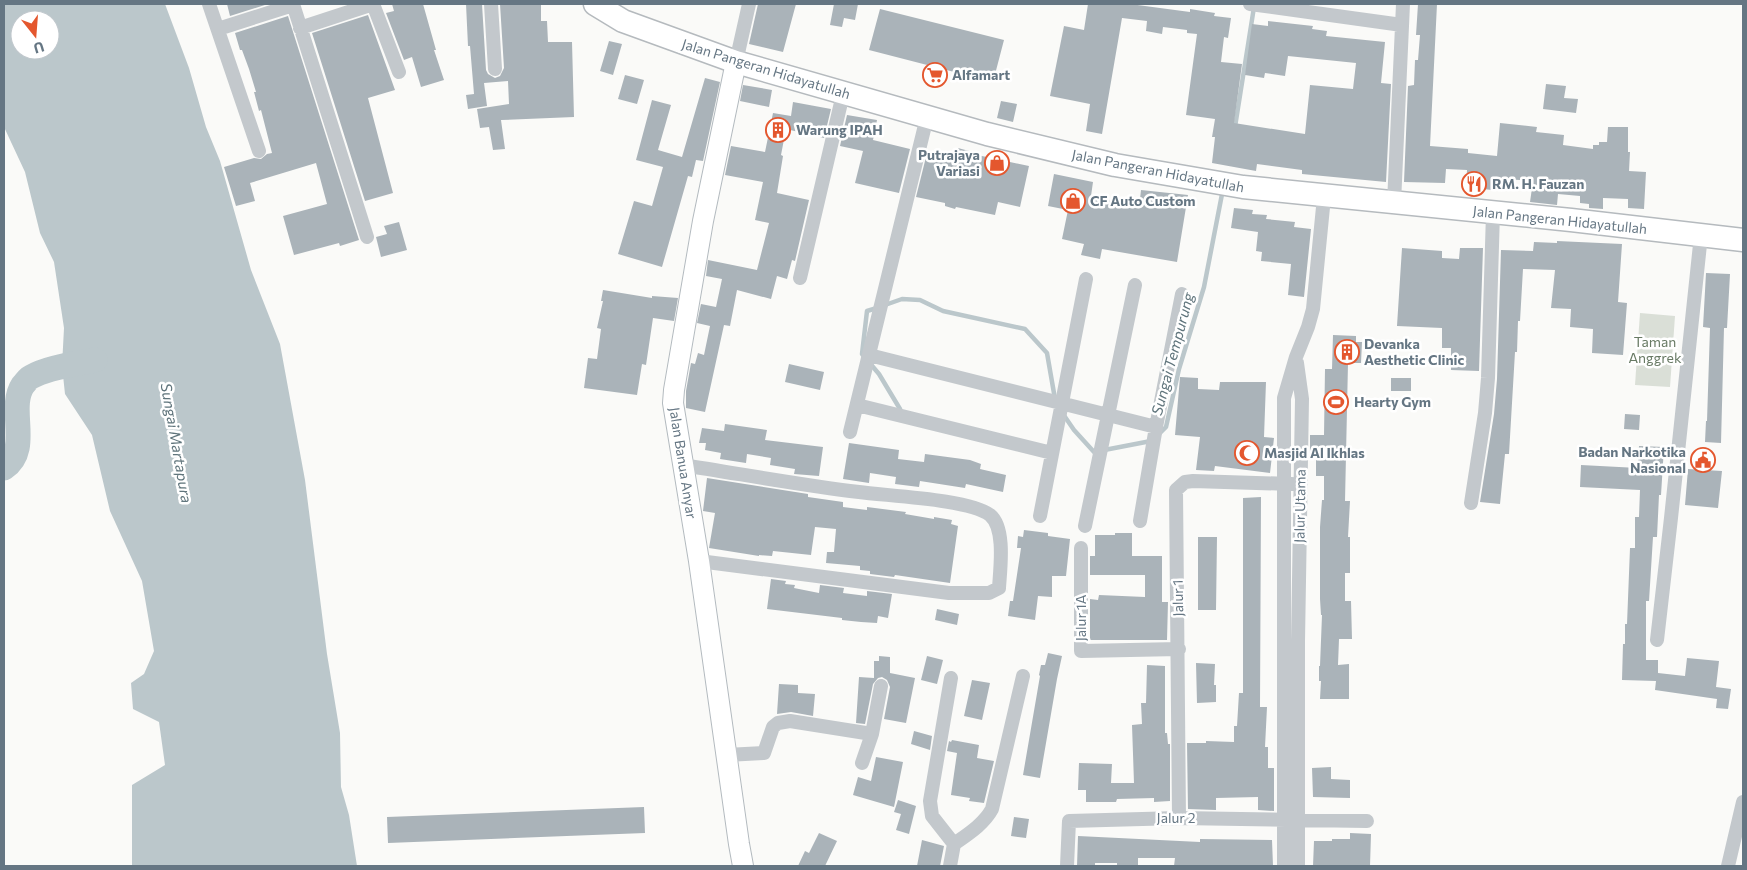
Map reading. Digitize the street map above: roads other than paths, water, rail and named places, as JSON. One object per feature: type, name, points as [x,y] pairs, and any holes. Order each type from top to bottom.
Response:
[{"type":"main road","name":"Jalan Pangeran Hidayatullah","points":[[595,4],[609,14],[623,20],[736,62],[987,134],[1115,165],[1200,181],[1324,197],[1743,240]]},
{"type":"street","points":[[209,4],[259,151]]},
{"type":"street","points":[[218,29],[293,4],[367,237]]},
{"type":"street","points":[[300,28],[372,4],[399,72]]},
{"type":"street","points":[[491,4],[495,69]]},
{"type":"street","points":[[736,62],[749,4]]},
{"type":"street","points":[[1394,203],[1403,4]]},
{"type":"street","points":[[1256,5],[1402,25]]},
{"type":"street","name":"Jalan Banua Anyar","points":[[736,62],[703,221],[674,390],[674,419],[699,561],[743,866]]},
{"type":"street","points":[[800,278],[843,94]]},
{"type":"street","points":[[850,432],[927,117]]},
{"type":"street","points":[[1296,357],[1313,309],[1324,197]]},
{"type":"street","points":[[1471,503],[1485,413],[1488,378],[1493,213]]},
{"type":"street","points":[[1656,640],[1672,518],[1700,235]]},
{"type":"street","points":[[1040,516],[1086,279]]},
{"type":"street","points":[[1085,526],[1135,285]]},
{"type":"street","points":[[1140,521],[1182,294]]},
{"type":"street","points":[[869,355],[1061,405],[1156,427]]},
{"type":"street","name":"Jalur Utama","points":[[1296,357],[1284,398],[1285,484],[1298,819],[1298,866]]},
{"type":"street","name":"Jalur Utama","points":[[1284,866],[1291,640],[1300,484],[1302,399],[1296,357]]},
{"type":"street","points":[[857,405],[1052,453]]},
{"type":"street","points":[[682,465],[858,492],[967,505],[991,516],[997,524],[1000,537],[999,588],[989,593],[949,593],[699,561]]},
{"type":"street","name":"Jalur 1","points":[[1179,818],[1179,649],[1176,490],[1185,482],[1193,481],[1285,484]]},
{"type":"street","points":[[1285,484],[1300,484]]},
{"type":"street","name":"Jalur 1A","points":[[1081,548],[1081,651],[1179,649]]},
{"type":"street","points":[[950,866],[954,844],[981,824],[988,817],[992,808],[1023,676]]},
{"type":"street","points":[[951,678],[930,801],[932,816],[954,844]]},
{"type":"street","points":[[862,763],[872,734],[881,686]]},
{"type":"street","points":[[726,755],[764,753],[773,727],[783,721],[872,734]]},
{"type":"street","points":[[1728,866],[1743,802]]},
{"type":"street","name":"Jalur 2","points":[[1067,866],[1069,820],[1179,818],[1298,819]]},
{"type":"street","points":[[1298,819],[1367,821]]},
{"type":"water","name":"Sungai Martapura","points":[[4,4],[165,4],[189,68],[206,127],[220,161],[251,270],[280,344],[305,480],[327,654],[340,733],[341,787],[349,815],[357,866],[132,866],[132,785],[165,765],[159,722],[133,709],[131,683],[144,674],[154,651],[142,581],[110,511],[92,435],[65,394],[62,366],[64,328],[54,262],[40,233],[25,172],[4,127]]},
{"type":"waterway","name":"Sungai Tempurung","points":[[1235,127],[1254,7]]},
{"type":"waterway","name":"Sungai Tempurung","points":[[1159,434],[1166,427],[1179,369],[1204,287],[1223,189]]},
{"type":"waterway","name":"Sungai Tempurung","points":[[885,305],[902,299],[920,300],[943,311],[1025,329],[1047,353],[1055,399]]},
{"type":"waterway","name":"Sungai Tempurung","points":[[877,308],[867,311],[862,354],[879,374],[900,409]]},
{"type":"waterway","points":[[4,468],[12,460],[17,450],[17,405],[19,395],[27,380],[62,366],[95,360]]},
{"type":"waterway","name":"Sungai Tempurung","points":[[1063,414],[1074,430],[1094,452],[1151,441]]},
{"type":"place","name":"Alfamart","points":[[935,75]]},
{"type":"place","name":"Warung IPAH","points":[[778,130]]},
{"type":"place","name":"Putrajaya Variasi","points":[[997,163]]},
{"type":"place","name":"RM. H. Fauzan","points":[[1474,184]]},
{"type":"place","name":"CF Auto Custom","points":[[1073,201]]},
{"type":"place","name":"Devanka Aesthetic Clinic","points":[[1347,352]]},
{"type":"place","name":"Hearty Gym","points":[[1336,402]]},
{"type":"place","name":"Masjid Al Ikhlas","points":[[1247,453]]},
{"type":"place","name":"Badan Narkotika Nasional","points":[[1703,460]]},
{"type":"park label","name":"Taman Anggrek","points":[[1655,350]]}]
